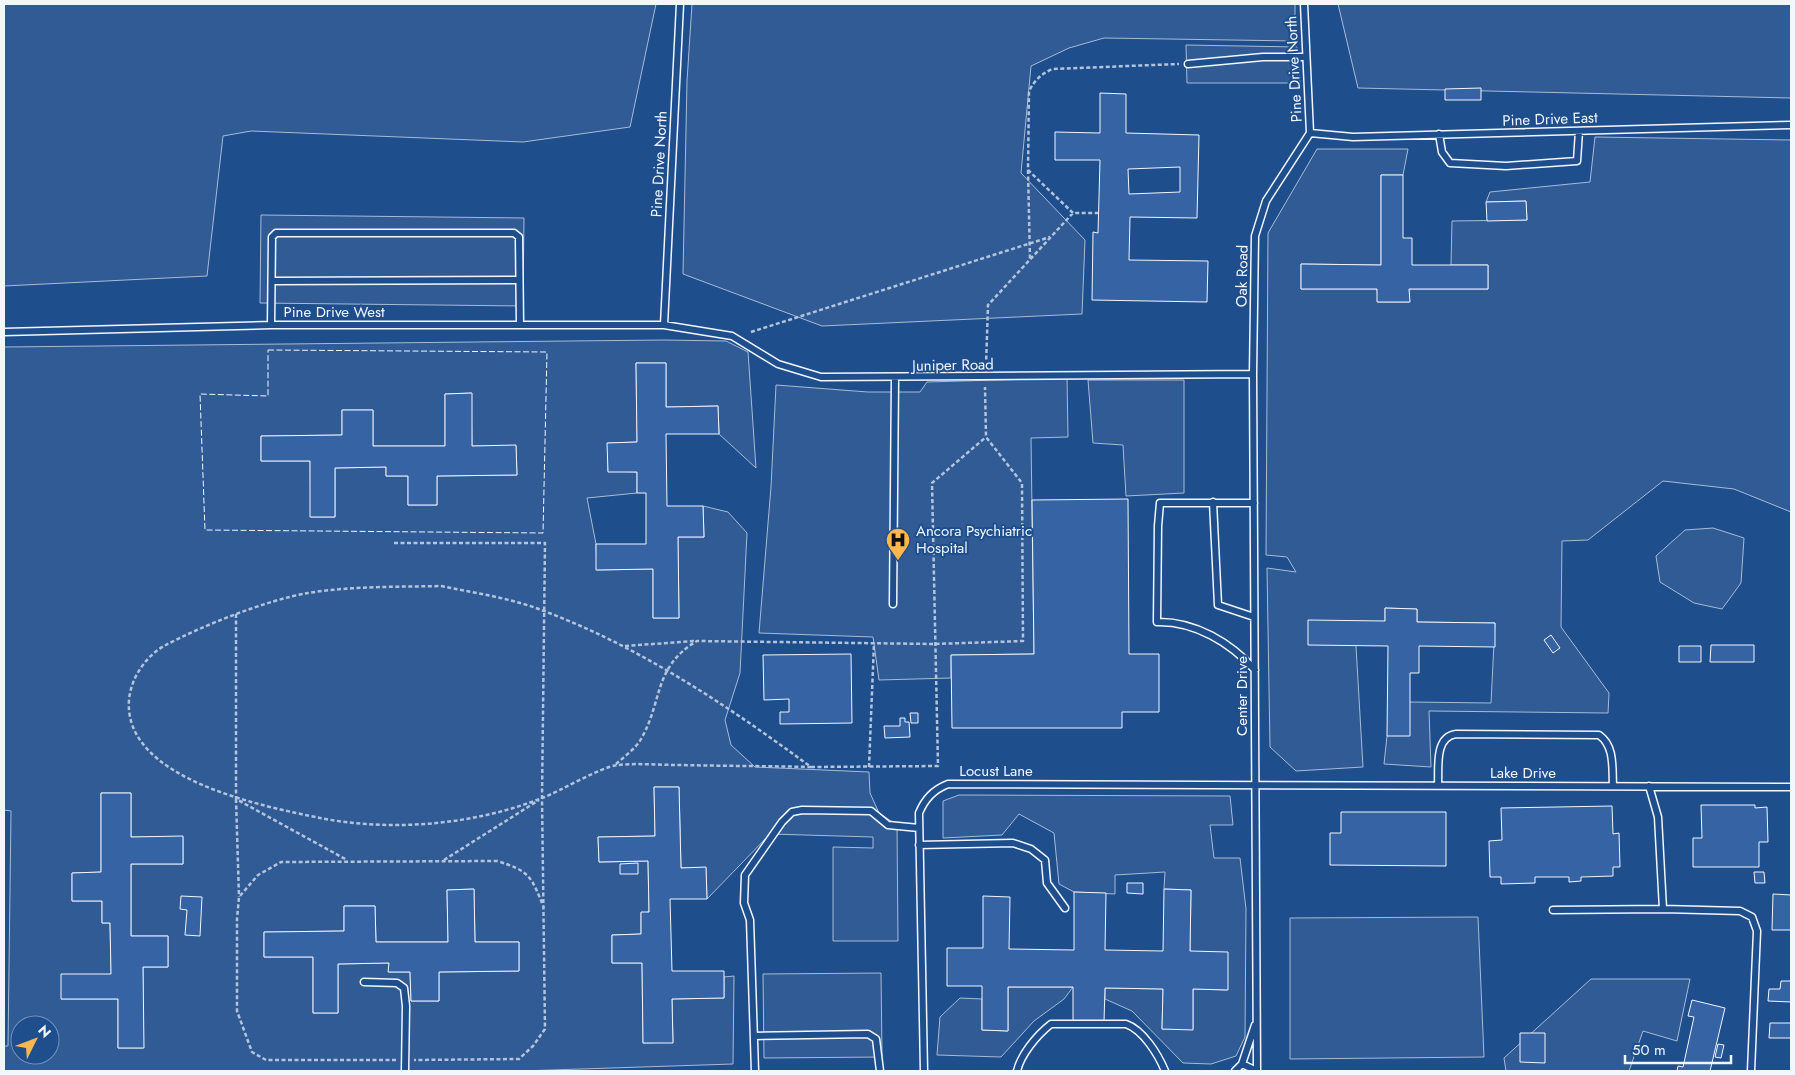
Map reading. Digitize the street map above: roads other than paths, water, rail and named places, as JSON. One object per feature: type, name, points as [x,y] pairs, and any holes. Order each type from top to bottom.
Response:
[{"type":"lane","name":"Pine Drive North","points":[[664,326],[680,4]]},
{"type":"lane","name":"Pine Drive North","points":[[1304,4],[1310,133]]},
{"type":"lane","points":[[1188,64],[1263,57],[1306,58]]},
{"type":"lane","name":"Pine Drive East","points":[[1310,133],[1353,136],[1791,125]]},
{"type":"lane","points":[[1439,134],[1442,152],[1450,163],[1506,166],[1577,161],[1578,131]]},
{"type":"lane","name":"Oak Road","points":[[1253,374],[1254,236],[1266,201],[1310,133]]},
{"type":"lane","points":[[271,325],[272,237],[276,233],[514,233],[519,237],[520,325]]},
{"type":"lane","points":[[273,281],[519,280]]},
{"type":"lane","name":"Pine Drive West","points":[[4,332],[271,325],[664,326]]},
{"type":"lane","name":"Juniper Road","points":[[664,326],[732,336],[778,364],[821,377],[895,378],[1253,374]]},
{"type":"lane","name":"Center Drive","points":[[1253,374],[1257,1071]]},
{"type":"lane","points":[[893,604],[895,378]]},
{"type":"lane","points":[[1213,502],[1218,604],[1254,617]]},
{"type":"lane","points":[[1254,502],[1160,503],[1157,622],[1172,623],[1222,640],[1240,653],[1255,670]]},
{"type":"lane","points":[[1438,785],[1441,744],[1446,737],[1456,734],[1599,735],[1607,740],[1610,748],[1613,786]]},
{"type":"lane","name":"Locust Lane","points":[[924,1071],[919,813],[926,800],[936,789],[948,784],[1255,784]]},
{"type":"lane","name":"Lake Drive","points":[[1255,784],[1791,787]]},
{"type":"lane","points":[[1649,786],[1658,817],[1663,909]]},
{"type":"lane","points":[[755,1071],[750,920],[744,903],[745,875],[782,822],[792,812],[802,810],[871,811],[888,825],[919,828]]},
{"type":"lane","points":[[920,845],[1013,843],[1031,849],[1045,860],[1047,883],[1066,908]]},
{"type":"lane","points":[[1553,910],[1663,909],[1740,911],[1752,917],[1756,931],[1750,1071]]},
{"type":"lane","points":[[364,982],[397,983],[404,988],[406,1006],[405,1071]]},
{"type":"lane","points":[[1235,1071],[1242,1064],[1257,1019]]},
{"type":"lane","points":[[1017,1071],[1019,1062],[1042,1032],[1051,1024],[1126,1024],[1135,1027],[1165,1071]]},
{"type":"lane","points":[[754,1036],[868,1034],[876,1039],[880,1071]]},
{"type":"lane","points":[[1242,1064],[1257,1071]]},
{"type":"place","name":"Ancora Psychiatric Hospital","points":[[898,561]]}]
